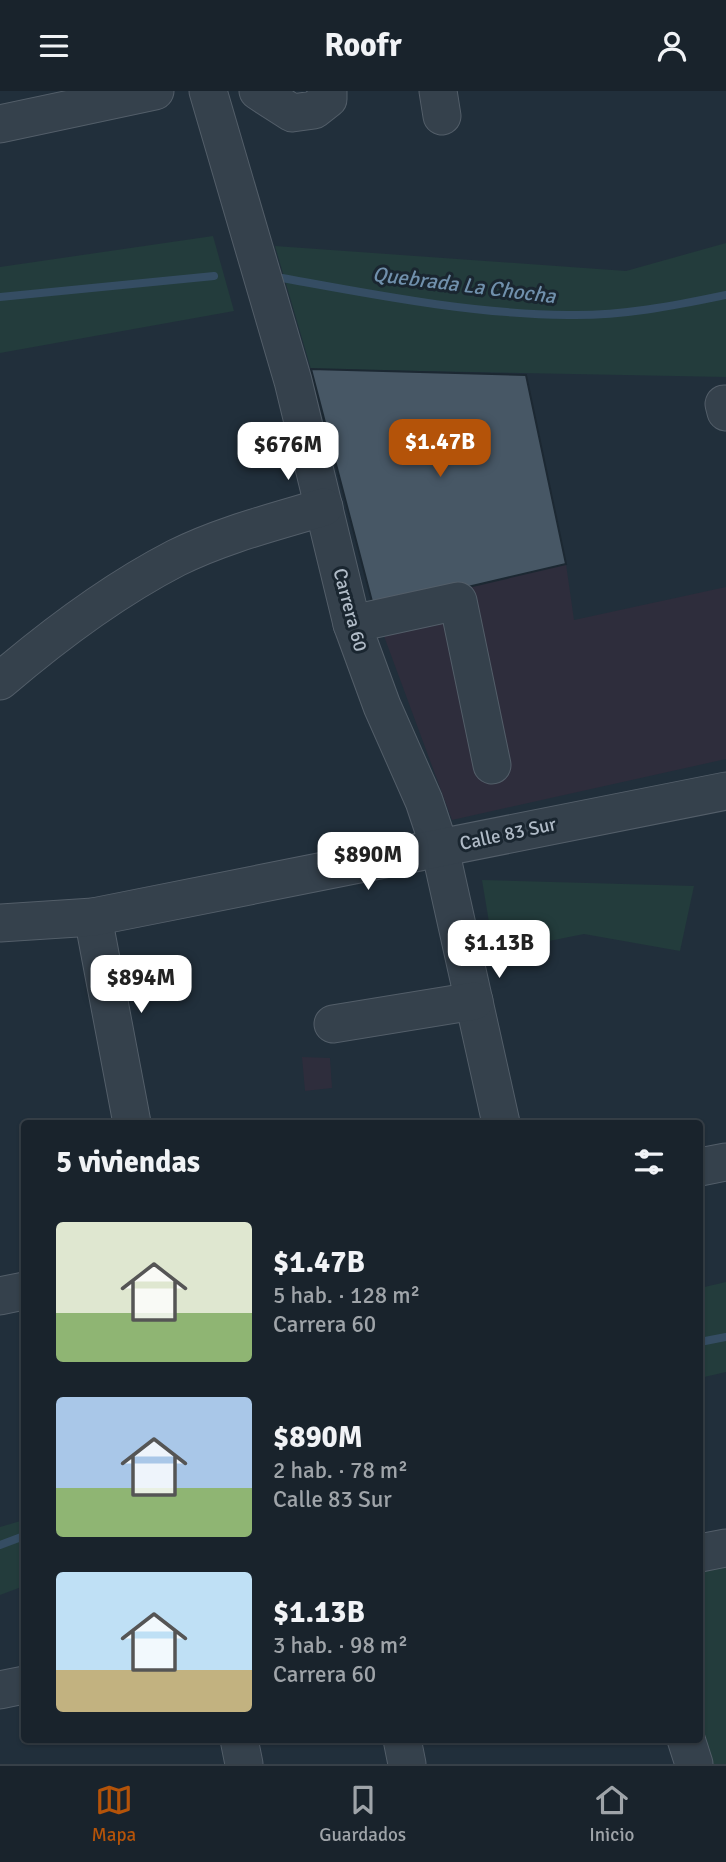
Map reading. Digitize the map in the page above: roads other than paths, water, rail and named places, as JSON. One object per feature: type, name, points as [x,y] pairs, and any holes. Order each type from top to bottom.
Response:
[{"type":"street","points":[[0,124],[155,91]]},
{"type":"street","name":"Carrera 60","points":[[208,91],[293,381],[352,624],[382,706],[424,800],[440,849],[500,1120]]},
{"type":"street","points":[[258,91],[292,113],[314,110],[328,99],[328,91]]},
{"type":"street","points":[[0,681],[80,615],[177,557],[234,534],[324,507]]},
{"type":"street","points":[[352,624],[458,601],[492,765]]},
{"type":"street","name":"Calle 83 Sur","points":[[0,923],[93,917],[726,791]]},
{"type":"street","points":[[93,917],[131,1120]]},
{"type":"street","points":[[332,1024],[474,1000]]},
{"type":"street","points":[[703,1166],[726,1162]]},
{"type":"street","points":[[0,1296],[21,1292]]},
{"type":"street","points":[[703,1552],[726,1548]]},
{"type":"street","points":[[0,1690],[21,1686]]},
{"type":"street","points":[[240,1743],[244,1764]]},
{"type":"street","points":[[403,1743],[407,1764]]},
{"type":"street","points":[[687,1743],[694,1764]]},
{"type":"waterway","name":"Quebrada La Chocha","points":[[0,297],[214,276]]},
{"type":"waterway","name":"Quebrada La Chocha","points":[[282,278],[424,303],[532,314],[588,315],[628,312],[726,295]]},
{"type":"waterway","points":[[703,1341],[726,1337]]},
{"type":"waterway","points":[[0,1545],[21,1537]]}]
